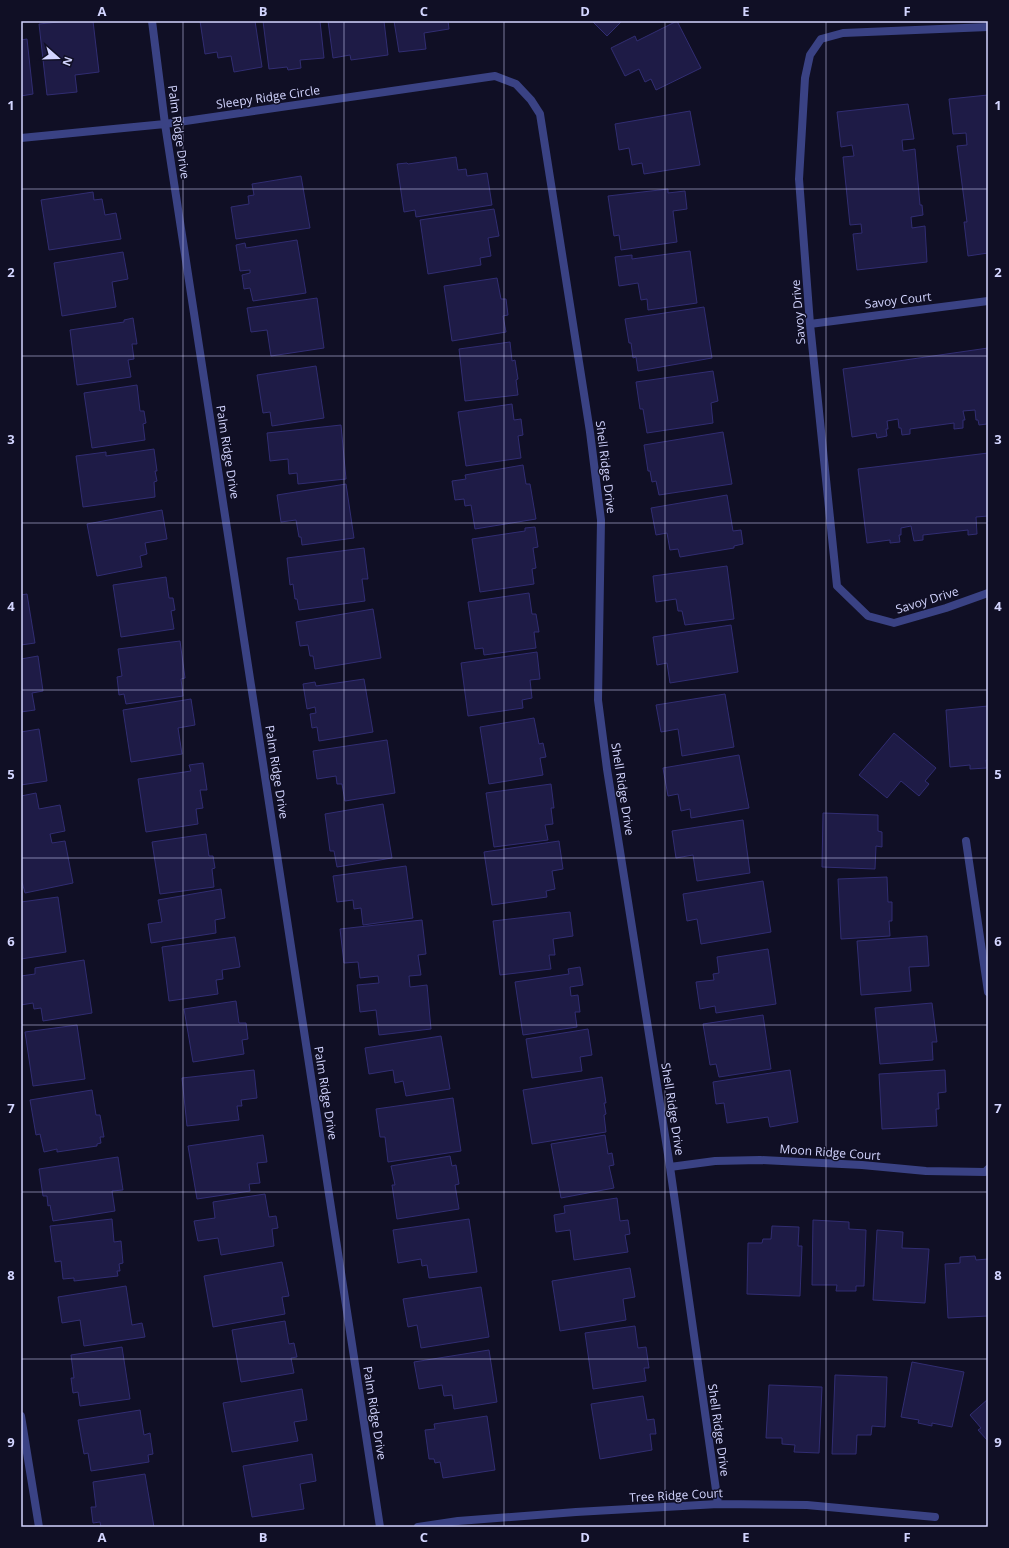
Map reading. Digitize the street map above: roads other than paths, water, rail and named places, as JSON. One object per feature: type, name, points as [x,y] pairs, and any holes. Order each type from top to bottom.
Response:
[{"type":"street","name":"Palm Ridge Drive","points":[[152,21],[165,124],[380,1527]]},
{"type":"street","name":"Savoy Drive","points":[[988,27],[844,34],[821,39],[810,55],[805,78],[799,180],[810,324],[837,586],[868,616],[894,623],[946,608],[988,593]]},
{"type":"street","name":"Sleepy Ridge Circle","points":[[21,138],[165,124],[495,76],[516,84]]},
{"type":"street","name":"Shell Ridge Drive","points":[[516,84],[532,100],[540,114],[590,432],[601,520],[598,700],[611,793],[670,1167],[718,1504]]},
{"type":"street","name":"Savoy Court","points":[[810,324],[988,301]]},
{"type":"street","points":[[966,841],[988,992]]},
{"type":"street","name":"Moon Ridge Court","points":[[670,1167],[715,1161],[760,1160],[926,1171],[985,1172],[988,1169]]},
{"type":"street","points":[[21,1416],[39,1527]]},
{"type":"street","name":"Tree Ridge Court","points":[[418,1527],[458,1521],[568,1512],[718,1504],[807,1505],[936,1517]]}]
